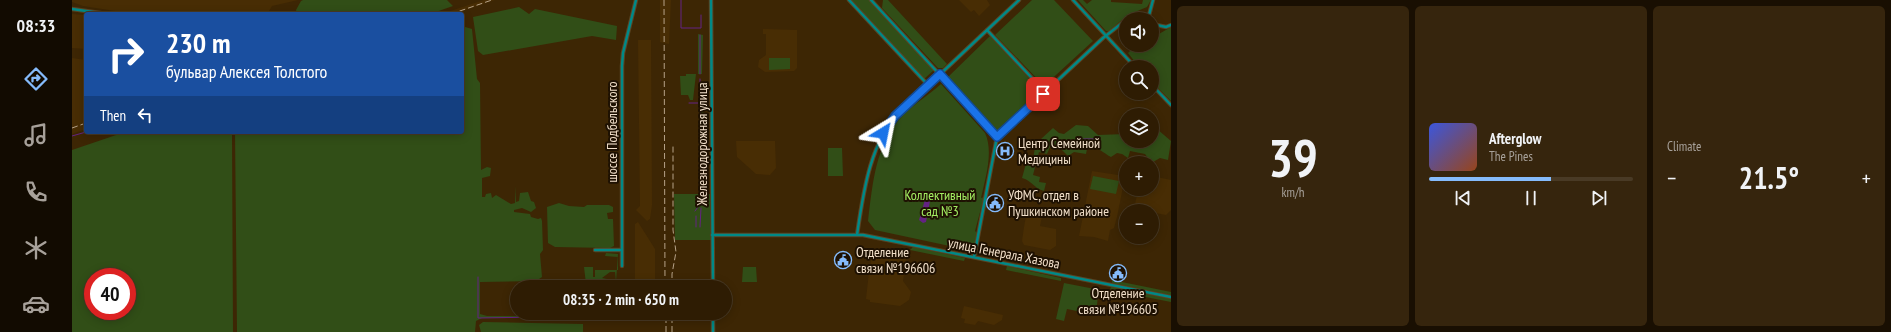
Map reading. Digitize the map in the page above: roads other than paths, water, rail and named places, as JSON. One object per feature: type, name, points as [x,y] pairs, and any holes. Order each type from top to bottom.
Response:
[{"type":"street","name":"шоссе Подбельского","points":[[622,266],[622,66],[623,53],[636,0]]},
{"type":"street","name":"Железнодорожная улица","points":[[711,0],[713,280]]},
{"type":"street","points":[[849,0],[928,85]]},
{"type":"street","points":[[871,0],[997,137]]},
{"type":"street","points":[[857,235],[871,164],[879,141],[895,116],[1019,0]]},
{"type":"street","points":[[1073,0],[1128,60]]},
{"type":"street","points":[[1150,12],[1153,0]]},
{"type":"street","points":[[72,9],[93,12]]},
{"type":"street","points":[[1159,26],[1166,27],[1171,25]]},
{"type":"street","points":[[974,257],[997,137],[1119,26]]},
{"type":"street","points":[[987,30],[1045,92]]},
{"type":"street","points":[[1159,92],[1171,105]]},
{"type":"street","name":"улица Генерала Хазова","points":[[712,235],[857,235],[1171,297]]},
{"type":"street","points":[[595,250],[622,250]]},
{"type":"street","points":[[713,320],[713,332]]},
{"type":"waterway","points":[[681,0],[681,28],[701,28],[701,15]]},
{"type":"waterway","points":[[700,35],[700,74]]},
{"type":"waterway","points":[[700,79],[701,153]]},
{"type":"waterway","points":[[689,103],[700,103]]},
{"type":"waterway","points":[[72,136],[84,133]]},
{"type":"waterway","points":[[1070,145],[1084,139],[1094,139]]},
{"type":"waterway","points":[[695,211],[698,207]]},
{"type":"waterway","points":[[700,227],[701,208]]},
{"type":"waterway","points":[[696,216],[696,227]]},
{"type":"waterway","points":[[478,277],[478,318],[510,318]]},
{"type":"railway","points":[[457,12],[492,0]]},
{"type":"railway","points":[[664,0],[665,280]]},
{"type":"railway","points":[[72,128],[84,124]]},
{"type":"railway","points":[[672,280],[676,252],[673,230],[673,146]]},
{"type":"railway","points":[[666,320],[666,332]]},
{"type":"railway","points":[[672,320],[672,332]]},
{"type":"place","name":"Центр Семейной Медицины","points":[[1005,151]]},
{"type":"place","name":"УФМС, отдел в Пушкинском районе","points":[[995,203]]},
{"type":"place","name":"Отделение связи №196606","points":[[843,260]]},
{"type":"place","name":"Отделение связи №196605","points":[[1118,273]]},
{"type":"park label","name":"Коллективный сад №3","points":[[940,204]]}]
